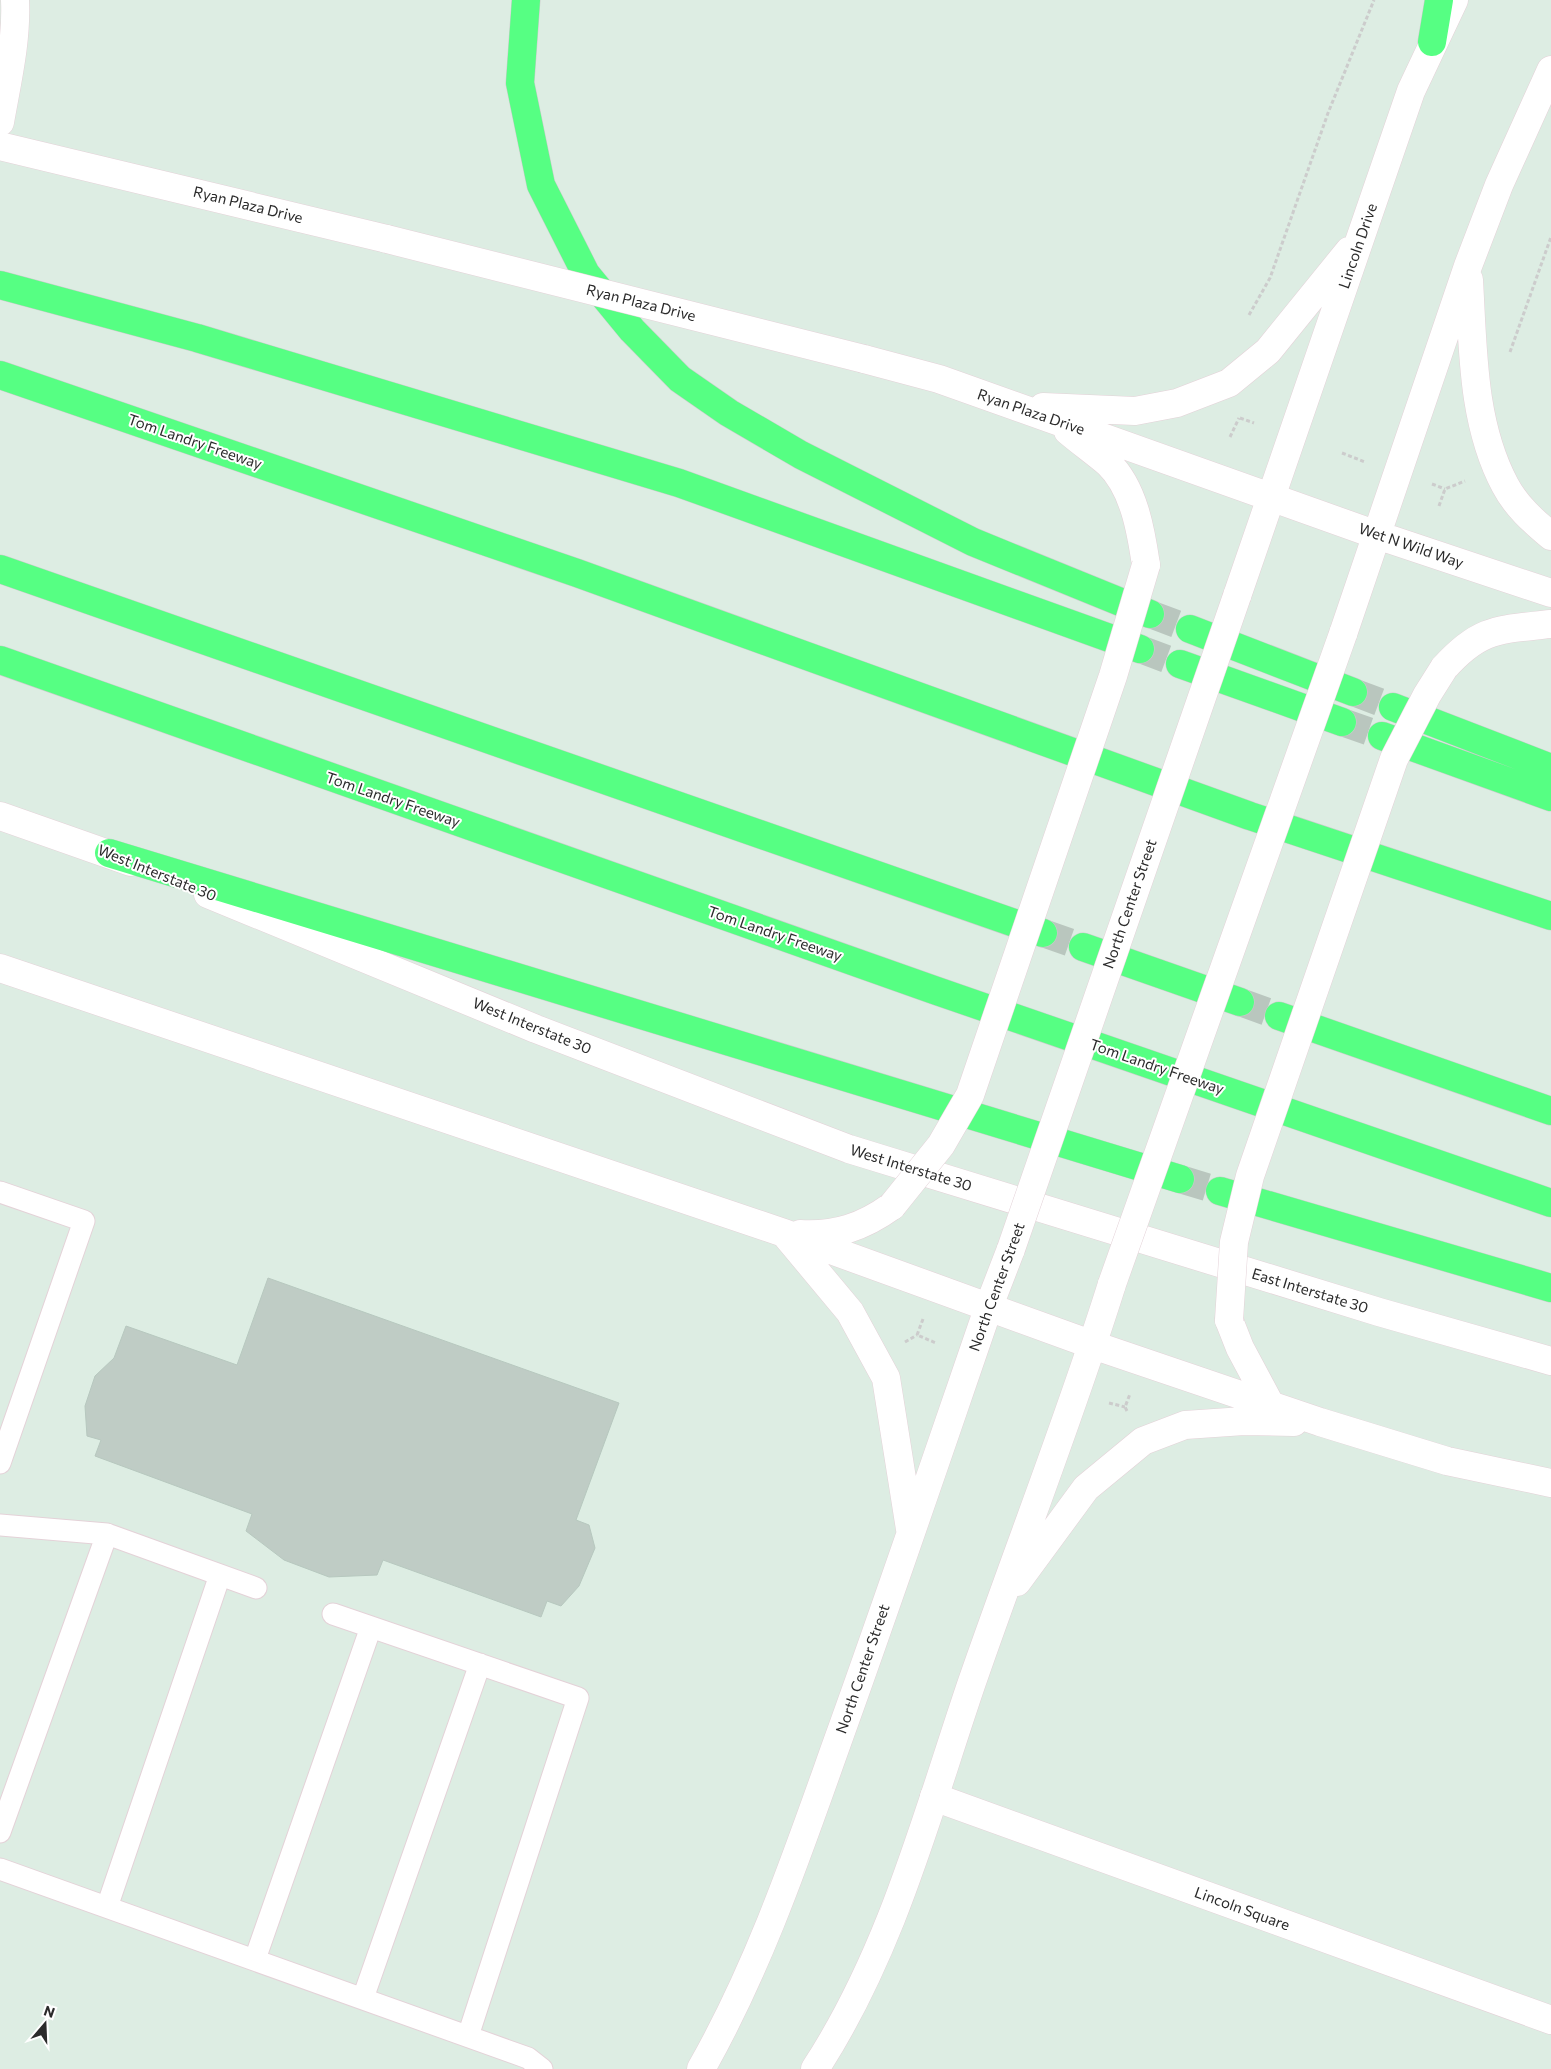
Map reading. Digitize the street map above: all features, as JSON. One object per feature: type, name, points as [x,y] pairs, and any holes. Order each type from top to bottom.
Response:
[{"type":"highway","points":[[526,0],[520,83],[541,185],[586,274],[632,330],[680,379],[729,413],[801,455],[965,537],[1150,614]]},
{"type":"highway","points":[[1432,42],[1439,0]]},
{"type":"highway","points":[[0,285],[197,338],[679,483],[1140,649]]},
{"type":"highway","name":"Tom Landry Freeway","points":[[0,375],[577,573],[1250,816],[1551,916]]},
{"type":"highway","points":[[0,569],[1042,934]]},
{"type":"highway","points":[[1190,629],[1353,692]]},
{"type":"highway","name":"Tom Landry Freeway","points":[[0,660],[934,990],[1551,1203]]},
{"type":"highway","points":[[1180,664],[1342,722]]},
{"type":"highway","points":[[1393,707],[1551,768]]},
{"type":"highway","points":[[1382,736],[1551,797]]},
{"type":"highway","points":[[109,853],[1180,1179]]},
{"type":"highway","points":[[1083,947],[1240,1002]]},
{"type":"highway","points":[[1279,1016],[1551,1111]]},
{"type":"highway","points":[[1220,1191],[1551,1288]]},
{"type":"main road","points":[[0,122],[16,15],[15,0]]},
{"type":"main road","name":"Lincoln Drive","points":[[1272,496],[1411,90],[1432,42],[1454,0]]},
{"type":"main road","points":[[816,2069],[836,2038],[898,1904],[998,1607],[1093,1344],[1112,1284],[1343,634],[1468,266],[1499,185],[1551,70]]},
{"type":"main road","name":"Ryan Plaza Drive","points":[[0,146],[387,239],[939,379],[1272,496]]},
{"type":"main road","points":[[1015,406],[1135,411],[1177,403],[1228,383],[1268,351],[1361,236]]},
{"type":"main road","points":[[1468,266],[1476,390],[1490,450],[1505,486],[1529,518],[1551,536]]},
{"type":"main road","points":[[784,1233],[822,1235],[848,1230],[872,1220],[892,1206],[941,1145],[970,1094],[1112,676],[1146,565],[1141,532],[1127,491],[1109,465],[1057,421]]},
{"type":"main road","name":"Wet N Wild Way","points":[[1272,496],[1377,535],[1551,593]]},
{"type":"main road","name":"North Center Street","points":[[701,2069],[722,2032],[758,1952],[798,1854],[989,1306],[1011,1249],[1272,496]]},
{"type":"main road","points":[[1271,1406],[1240,1348],[1229,1320],[1234,1242],[1250,1176],[1394,759],[1427,695],[1444,668],[1456,654],[1491,631],[1551,624]]},
{"type":"main road","name":"West Interstate 30","points":[[0,816],[109,853],[536,1029],[849,1149],[1071,1217]]},
{"type":"main road","points":[[0,968],[784,1233],[1271,1406],[1447,1461],[1551,1483]]},
{"type":"main road","name":"East Interstate 30","points":[[1071,1217],[1379,1312],[1551,1361]]},
{"type":"main road","points":[[784,1233],[850,1312],[886,1378],[911,1532]]},
{"type":"main road","points":[[998,1607],[1086,1488],[1143,1441],[1185,1425],[1244,1422],[1320,1422]]},
{"type":"main road","name":"Lincoln Square","points":[[934,1797],[1551,2020]]},
{"type":"lane","points":[[0,1192],[84,1221],[0,1463]]},
{"type":"lane","points":[[0,1525],[107,1534],[256,1588]]},
{"type":"lane","points":[[0,1832],[107,1534]]},
{"type":"lane","points":[[107,1907],[220,1575]]},
{"type":"lane","points":[[333,1614],[578,1698],[468,2036]]},
{"type":"lane","points":[[255,1959],[371,1627]]},
{"type":"lane","points":[[363,1998],[480,1664]]},
{"type":"lane","points":[[0,1869],[528,2058],[542,2069]]},
{"type":"path","points":[[1248,316],[1270,278],[1328,113],[1374,0]]},
{"type":"path","points":[[1509,353],[1551,237]]},
{"type":"path","points":[[1230,437],[1240,417]]},
{"type":"path","points":[[1342,453],[1366,462]]},
{"type":"path","points":[[1430,484],[1445,489],[1472,477]]},
{"type":"path","points":[[1440,506],[1445,489]]},
{"type":"path","points":[[924,1317],[917,1335],[936,1343]]},
{"type":"path","points":[[1108,1403],[1125,1407]]},
{"type":"building","points":[[268,1278],[619,1403],[576,1520],[589,1525],[595,1548],[579,1586],[561,1606],[547,1601],[541,1617],[383,1560],[377,1575],[329,1577],[284,1560],[246,1531],[252,1514],[95,1456],[101,1440],[87,1436],[85,1406],[95,1376],[114,1358],[126,1326],[237,1365]]},
{"type":"tunnel","points":[[1150,614],[1190,629]]},
{"type":"tunnel","points":[[1140,649],[1180,664]]},
{"type":"tunnel","points":[[1353,692],[1393,707]]},
{"type":"tunnel","points":[[1342,722],[1382,736]]},
{"type":"tunnel","points":[[1043,933],[1083,947]]},
{"type":"tunnel","points":[[1240,1002],[1279,1016]]},
{"type":"tunnel","points":[[1180,1179],[1220,1191]]}]
